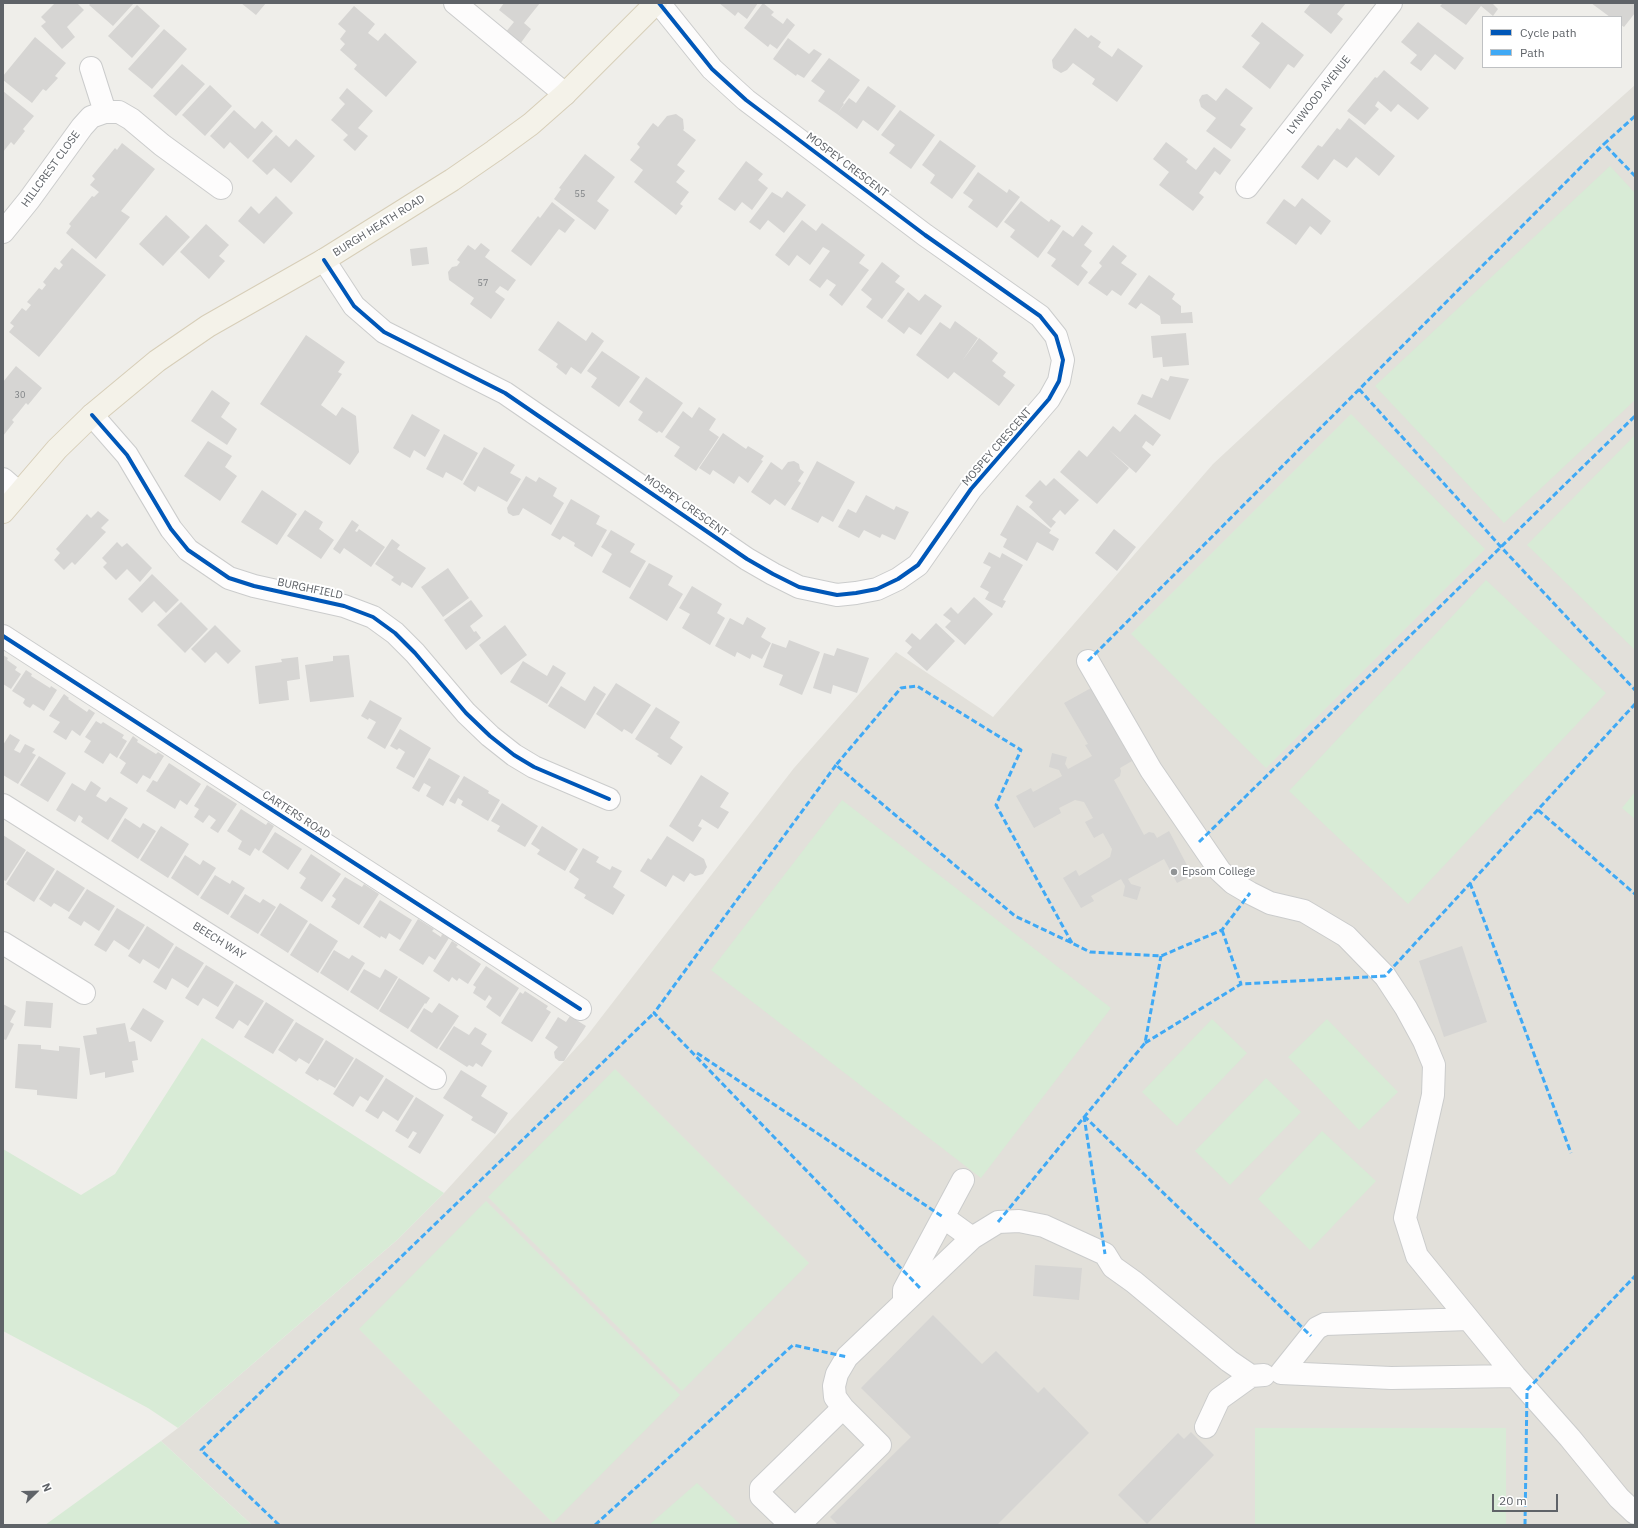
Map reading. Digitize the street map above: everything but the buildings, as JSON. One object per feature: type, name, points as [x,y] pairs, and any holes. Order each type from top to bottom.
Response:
[{"type":"main road","name":"BURGH HEATH ROAD","points":[[3,512],[11,486],[58,449],[92,415],[157,360],[208,326],[324,260],[452,180],[531,124],[565,94],[657,3]]},
{"type":"street","points":[[456,3],[565,94]]},
{"type":"street","name":"MOSPEY CRESCENT","points":[[324,260],[354,306],[384,332],[505,393],[747,559],[773,574],[799,587],[837,595],[856,594],[877,589],[898,579],[918,565],[971,489],[1049,399],[1059,381],[1063,360],[1056,336],[1040,316],[925,235],[746,100],[712,69],[657,3]]},
{"type":"street","name":"LYNWOOD AVENUE","points":[[1247,187],[1391,3]]},
{"type":"street","points":[[92,68],[105,112],[119,112],[131,119],[162,145],[221,188]]},
{"type":"street","name":"HILLCREST CLOSE","points":[[3,232],[29,200],[82,126],[91,118],[105,112]]},
{"type":"street","name":"BURGHFIELD","points":[[92,415],[127,455],[171,529],[188,550],[229,578],[254,586],[344,606],[373,617],[396,634],[415,653],[466,713],[490,736],[514,755],[534,767],[609,799]]},
{"type":"street","name":"CARTERS ROAD","points":[[3,636],[580,1009]]},
{"type":"street","points":[[1088,661],[1152,770],[1220,871],[1233,883],[1250,893],[1270,903],[1304,911],[1346,936],[1385,976],[1406,1008],[1424,1041],[1434,1065],[1433,1095],[1405,1218],[1416,1256],[1515,1376],[1570,1438],[1619,1498],[1635,1513]]},
{"type":"street","name":"BEECH WAY","points":[[3,805],[435,1078]]},
{"type":"street","points":[[3,943],[84,993]]},
{"type":"street","points":[[904,1303],[904,1290],[963,1180]]},
{"type":"street","points":[[943,1217],[972,1238]]},
{"type":"street","points":[[799,1525],[880,1446],[843,1408],[835,1397],[834,1386],[837,1374],[847,1357],[972,1238],[998,1222],[1019,1221],[1044,1226],[1105,1254],[1113,1267],[1134,1282],[1229,1361],[1251,1376]]},
{"type":"street","points":[[1282,1373],[1316,1328],[1325,1324],[1468,1318]]},
{"type":"street","points":[[1206,1427],[1219,1399],[1251,1376],[1282,1373],[1391,1378],[1515,1376]]},
{"type":"street","points":[[791,1525],[761,1496],[761,1488],[843,1408]]},
{"type":"shaded area","name":"Epsom College","points":[[1635,85],[1635,1525],[252,1525],[161,1441],[397,1240],[444,1193],[586,1037],[794,768],[896,652],[993,717],[1213,464],[1281,401]]},
{"type":"green space","points":[[1610,166],[1635,193],[1635,400],[1504,523],[1375,386]]},
{"type":"green space","points":[[1351,414],[1485,549],[1266,768],[1131,634]]},
{"type":"green space","points":[[1635,435],[1635,650],[1527,545]]},
{"type":"green space","points":[[1486,580],[1606,693],[1408,904],[1289,791]]},
{"type":"green space","points":[[1635,792],[1635,819],[1622,808]]},
{"type":"green space","points":[[842,800],[1111,1008],[981,1178],[711,970]]},
{"type":"green space","points":[[1212,1019],[1247,1053],[1177,1126],[1142,1092]]},
{"type":"green space","points":[[1327,1019],[1398,1092],[1359,1130],[1288,1057]]},
{"type":"green space","points":[[202,1038],[444,1193],[397,1240],[178,1428],[148,1408],[3,1331],[3,1149],[81,1195],[115,1174]]},
{"type":"green space","points":[[615,1069],[809,1263],[682,1391],[488,1197]]},
{"type":"green space","points":[[1266,1078],[1301,1112],[1230,1185],[1195,1151]]},
{"type":"green space","points":[[1322,1131],[1376,1181],[1310,1250],[1258,1199]]},
{"type":"green space","points":[[486,1201],[680,1395],[553,1523],[359,1329]]},
{"type":"green space","points":[[1255,1428],[1506,1428],[1506,1525],[1255,1525]]},
{"type":"green space","points":[[161,1441],[252,1525],[45,1525]]},
{"type":"green space","points":[[697,1483],[741,1525],[649,1525]]},
{"type":"marked path","points":[[1635,116],[1604,144],[1635,176]]},
{"type":"marked path","points":[[1088,661],[1604,144]]},
{"type":"marked path","points":[[1359,389],[1501,547],[1635,690]]},
{"type":"marked path","points":[[1199,842],[1635,416]]},
{"type":"marked path","points":[[1072,943],[996,805],[1021,750],[917,686],[901,688],[836,765],[1015,916],[1090,952],[1161,956],[1222,930],[1250,893]]},
{"type":"marked path","points":[[1145,1043],[1241,984],[1385,976],[1635,704]]},
{"type":"marked path","points":[[836,765],[654,1013],[920,1288]]},
{"type":"marked path","points":[[1538,810],[1635,894]]},
{"type":"marked path","points":[[1470,883],[1571,1153]]},
{"type":"marked path","points":[[1222,930],[1241,984]]},
{"type":"marked path","points":[[998,1222],[1145,1043],[1161,956]]},
{"type":"marked path","points":[[279,1525],[201,1450],[654,1013]]},
{"type":"marked path","points":[[697,1053],[943,1217]]},
{"type":"marked path","points":[[1084,1116],[1311,1336]]},
{"type":"marked path","points":[[1084,1116],[1105,1254]]},
{"type":"marked path","points":[[1525,1525],[1527,1390],[1635,1276]]},
{"type":"marked path","points":[[595,1525],[793,1345],[847,1357]]},
{"type":"cycle path","points":[[324,260],[354,306],[384,332],[505,393],[747,559],[773,574],[799,587],[837,595],[877,589],[898,579],[918,565],[971,489],[1049,399],[1059,381],[1063,360],[1056,336],[1040,316],[925,235],[746,100],[712,69],[659,3]]},
{"type":"cycle path","points":[[92,415],[127,455],[171,529],[188,550],[229,578],[254,586],[344,606],[373,617],[395,633],[415,653],[466,713],[490,736],[514,755],[534,767],[609,799]]},
{"type":"cycle path","points":[[3,636],[580,1009]]},
{"type":"place","name":"Epsom College","points":[[1174,872]]}]
